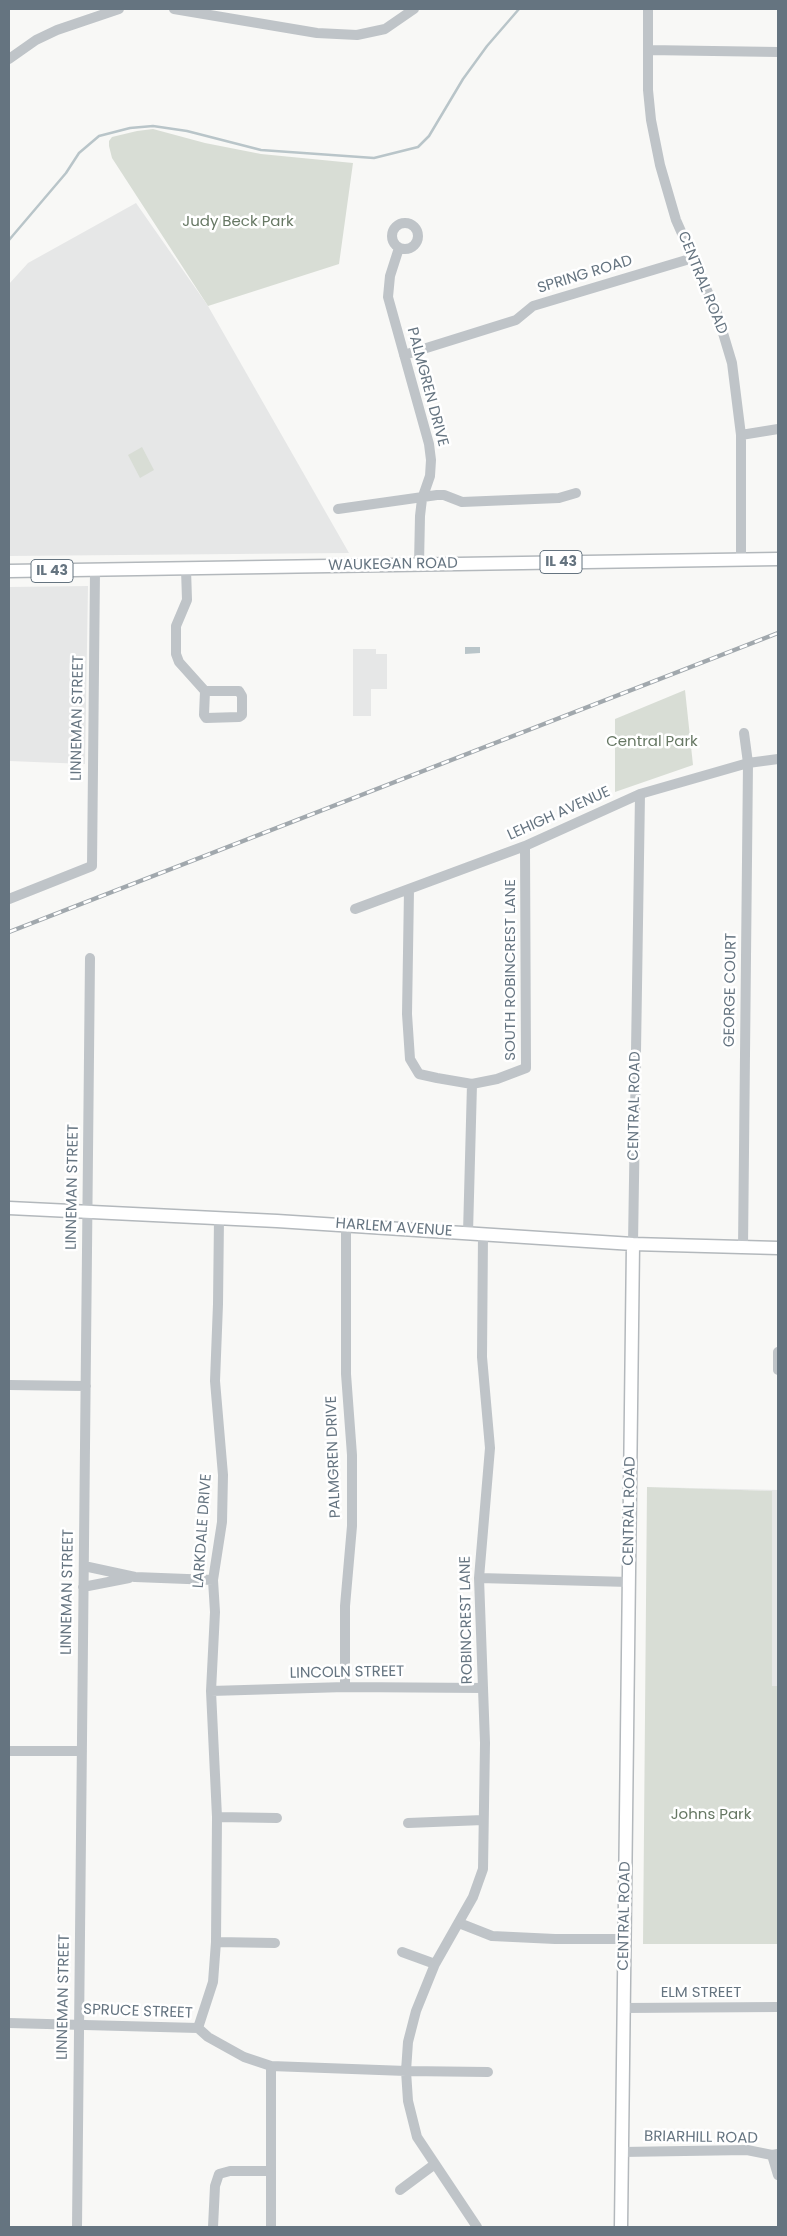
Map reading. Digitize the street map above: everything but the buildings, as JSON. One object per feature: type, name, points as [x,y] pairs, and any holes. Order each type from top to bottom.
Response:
[{"type":"main road","name":"WAUKEGAN ROAD","points":[[9,571],[778,559]]},
{"type":"main road","name":"HARLEM AVENUE","points":[[9,1208],[88,1210],[633,1244],[778,1248]]},
{"type":"main road","name":"CENTRAL ROAD","points":[[622,2227],[633,1244]]},
{"type":"street","points":[[9,59],[36,40],[57,30],[119,9]]},
{"type":"street","points":[[174,9],[317,33],[357,36],[385,28],[414,9]]},
{"type":"street","name":"CENTRAL ROAD","points":[[648,9],[648,90],[654,141],[667,194],[717,313],[732,363],[741,435],[741,559]]},
{"type":"street","points":[[648,50],[778,52]]},
{"type":"street","name":"PALMGREN DRIVE","points":[[399,248],[390,276],[388,293],[429,444],[431,460],[430,476],[422,499],[418,548],[419,564]]},
{"type":"street","name":"SPRING ROAD","points":[[404,355],[516,320],[533,306],[693,258]]},
{"type":"street","points":[[741,435],[778,429]]},
{"type":"street","points":[[338,509],[444,495],[462,502],[559,498],[576,493]]},
{"type":"street","points":[[186,569],[187,600],[176,620],[176,654],[184,670],[205,691]]},
{"type":"street","name":"LINNEMAN STREET","points":[[9,899],[92,866],[94,571]]},
{"type":"street","name":"GEORGE COURT","points":[[743,1248],[748,762],[744,733]]},
{"type":"street","name":"LEHIGH AVENUE","points":[[355,910],[526,846],[640,794],[748,762],[778,759]]},
{"type":"street","name":"CENTRAL ROAD","points":[[633,1244],[640,794]]},
{"type":"street","name":"SOUTH ROBINCREST LANE","points":[[472,1084],[497,1080],[526,1068],[526,846]]},
{"type":"street","points":[[409,890],[407,1014],[410,1059],[419,1074],[472,1084],[468,1233]]},
{"type":"street","name":"LINNEMAN STREET","points":[[77,2227],[90,958]]},
{"type":"street","name":"LARKDALE DRIVE","points":[[198,2028],[213,1982],[216,1942],[217,1817],[211,1691],[215,1612],[213,1580],[222,1522],[223,1475],[215,1381],[219,1218]]},
{"type":"street","name":"PALMGREN DRIVE","points":[[345,1687],[346,1606],[352,1526],[352,1464],[346,1374],[346,1225]]},
{"type":"street","name":"ROBINCREST LANE","points":[[477,2227],[417,2137],[408,2101],[406,2071],[408,2042],[416,2011],[435,1964],[459,1923],[483,1869],[484,1688],[479,1578],[490,1448],[482,1357],[484,1234]]},
{"type":"street","points":[[778,1352],[778,1370]]},
{"type":"street","points":[[9,1385],[86,1386]]},
{"type":"street","points":[[84,1566],[135,1577],[213,1580]]},
{"type":"street","points":[[84,1587],[135,1577]]},
{"type":"street","points":[[479,1578],[629,1582]]},
{"type":"street","name":"LINCOLN STREET","points":[[211,1691],[345,1687],[484,1688]]},
{"type":"street","points":[[9,1751],[82,1751]]},
{"type":"street","points":[[217,1817],[277,1818]]},
{"type":"street","points":[[408,1822],[482,1820]]},
{"type":"street","points":[[459,1923],[492,1936],[555,1939],[625,1939]]},
{"type":"street","points":[[216,1942],[275,1943]]},
{"type":"street","points":[[402,1952],[435,1964]]},
{"type":"street","name":"ELM STREET","points":[[624,2008],[778,2007]]},
{"type":"street","name":"SPRUCE STREET","points":[[9,2023],[198,2028],[208,2037],[236,2053],[271,2066],[488,2072]]},
{"type":"street","points":[[271,2066],[271,2227]]},
{"type":"street","name":"BRIARHILL ROAD","points":[[622,2152],[747,2150],[775,2155]]},
{"type":"street","points":[[775,2155],[778,2175]]},
{"type":"street","points":[[400,2190],[435,2164]]},
{"type":"street","points":[[213,2227],[213,2204],[219,2174],[230,2170],[271,2171]]},
{"type":"shaded area","points":[[136,203],[208,306],[349,553],[9,556],[9,284],[28,263]]},
{"type":"shaded area","points":[[88,586],[85,764],[9,761],[9,587]]},
{"type":"shaded area","points":[[465,647],[480,647],[480,653],[465,654]]},
{"type":"shaded area","points":[[353,649],[376,649],[376,654],[387,654],[387,689],[371,689],[371,716],[353,716]]},
{"type":"shaded area","points":[[647,1487],[778,1490],[778,1686],[772,1686],[772,1491]]},
{"type":"green space","name":"Judy Beck Park","points":[[153,129],[205,143],[261,154],[353,163],[339,264],[208,306],[112,158],[109,141],[112,137]]},
{"type":"green space","points":[[142,447],[154,470],[140,478],[128,455]]},
{"type":"green space","name":"Central Park","points":[[685,690],[693,765],[615,792],[615,719]]},
{"type":"green space","name":"Johns Park","points":[[647,1487],[772,1491],[772,1686],[778,1686],[778,1944],[643,1944]]},
{"type":"waterway","points":[[9,240],[66,173],[79,153],[99,136],[130,128],[153,126],[187,131],[261,150],[374,158],[418,147],[429,136],[463,79],[487,46],[519,9]]},
{"type":"railway","points":[[9,932],[778,633]]}]
